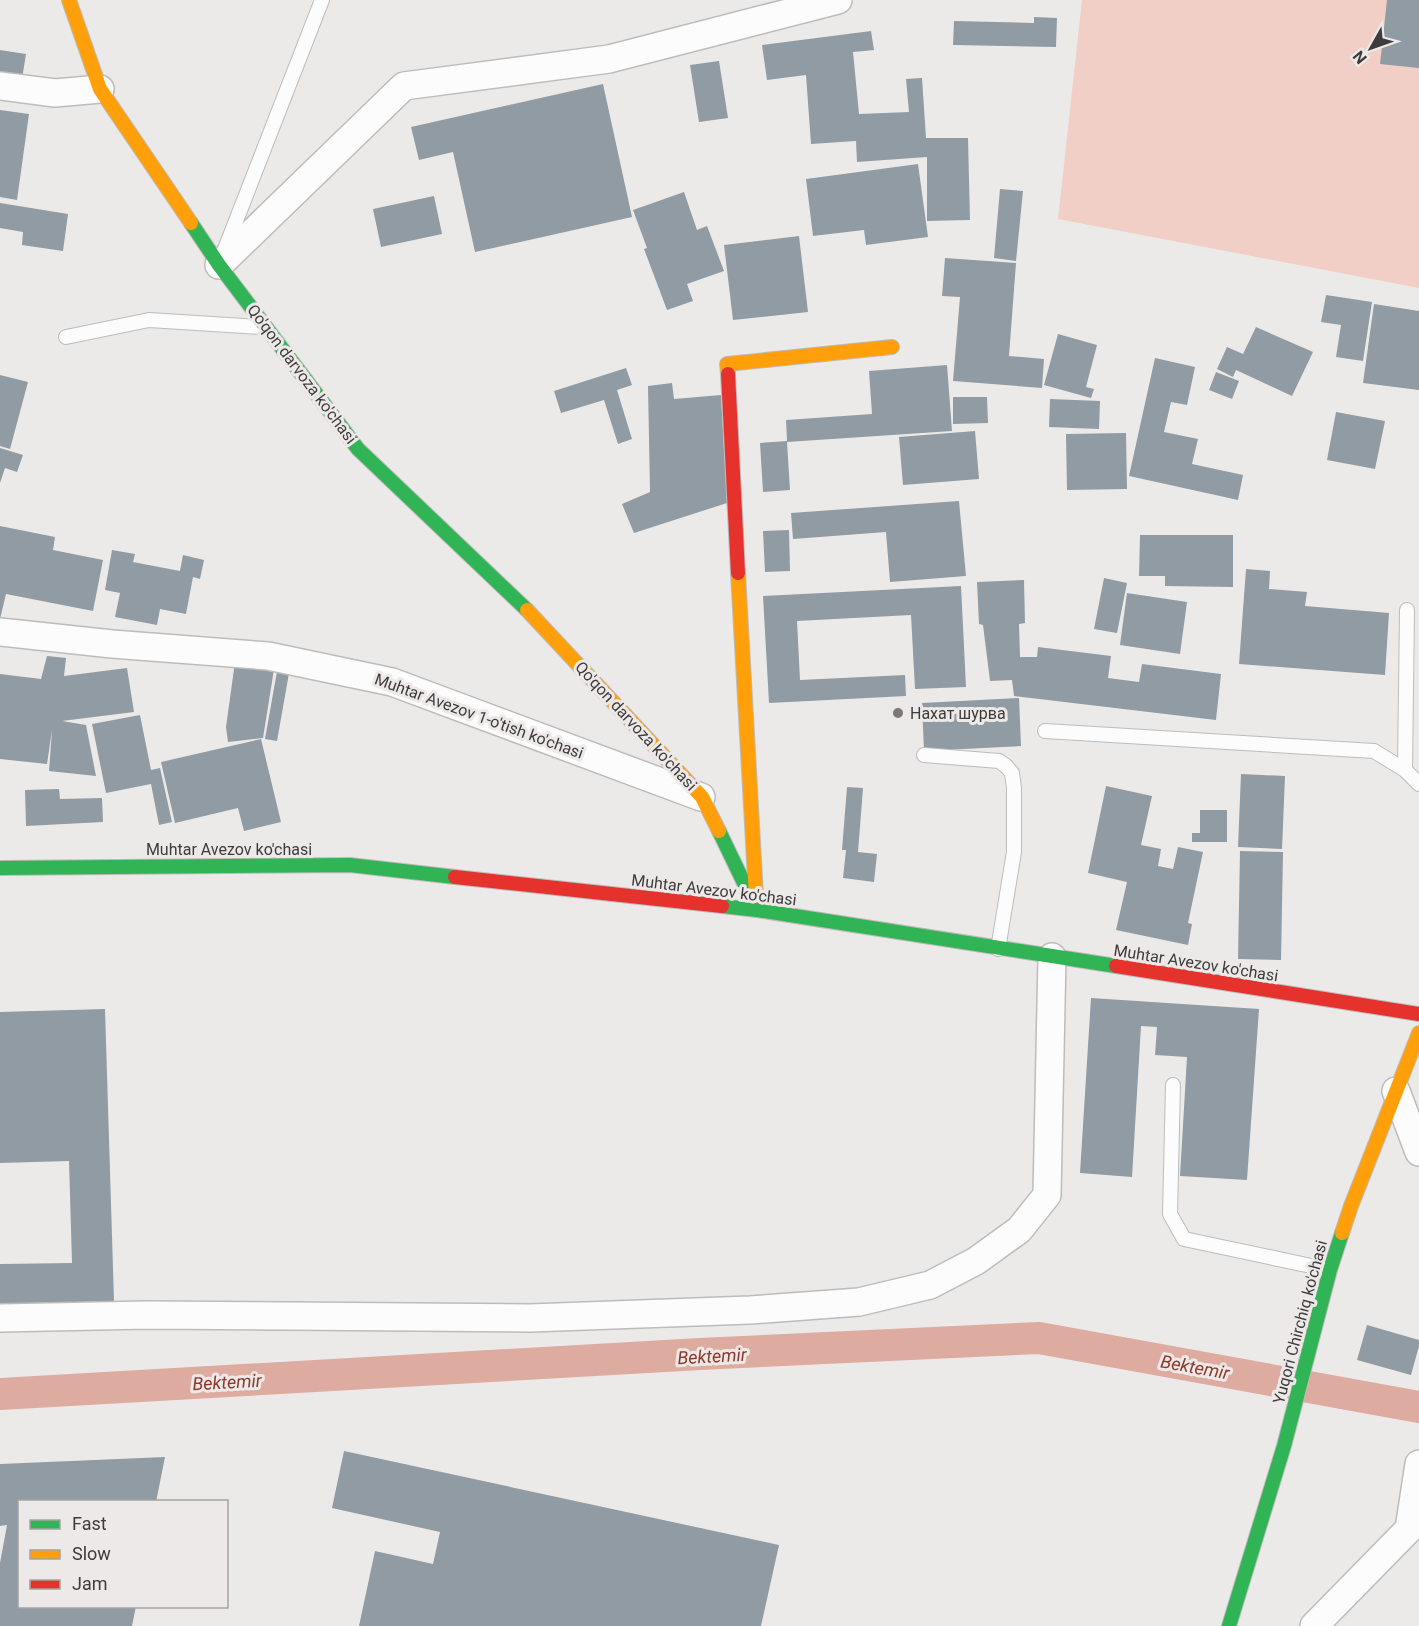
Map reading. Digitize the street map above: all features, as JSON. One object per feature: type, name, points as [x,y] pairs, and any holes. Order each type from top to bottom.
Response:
[{"type":"street","name":"Qo'qon darvoza ko'chasi","points":[[69,0],[100,89],[219,265],[358,449],[531,614],[702,797],[757,910]]},
{"type":"street","points":[[219,265],[404,86],[609,59],[838,0]]},
{"type":"street","points":[[0,86],[55,93],[100,89]]},
{"type":"street","points":[[757,910],[727,364],[892,347]]},
{"type":"street","name":"Muhtar Avezov 1-o'tish ko'chasi","points":[[0,632],[112,644],[268,656],[392,682],[702,797]]},
{"type":"street","name":"Muhtar Avezov ko'chasi","points":[[0,868],[350,865],[757,910],[1419,1014]]},
{"type":"street","points":[[0,1318],[147,1315],[530,1318],[750,1310],[859,1302],[930,1285],[976,1261],[1019,1230],[1047,1196],[1053,957]]},
{"type":"street","name":"Yuqori Chirchiq ko'chasi","points":[[1229,1626],[1284,1446],[1330,1270],[1351,1206],[1419,1033]]},
{"type":"street","points":[[1396,1091],[1419,1152]]},
{"type":"street","points":[[1314,1626],[1414,1532],[1419,1464]]},
{"type":"lane","points":[[219,265],[322,0]]},
{"type":"lane","points":[[66,337],[149,321],[266,327]]},
{"type":"lane","points":[[1405,770],[1407,610]]},
{"type":"lane","points":[[1045,731],[1374,751],[1405,770],[1419,784]]},
{"type":"lane","points":[[924,755],[999,761],[1011,773],[1014,788],[1014,852],[998,949]]},
{"type":"lane","points":[[1173,1085],[1170,1214],[1184,1239],[1330,1270]]},
{"type":"shaded area","points":[[1082,0],[1419,0],[1419,288],[1058,219]]},
{"type":"building","points":[[1387,0],[1419,0],[1419,68],[1380,64]]},
{"type":"building","points":[[1034,17],[1057,18],[1056,47],[953,45],[954,21],[1034,23]]},
{"type":"building","points":[[871,31],[874,50],[853,52],[859,114],[909,112],[906,79],[922,78],[926,138],[968,138],[970,220],[927,221],[927,157],[857,162],[856,141],[811,144],[806,75],[767,80],[762,45]]},
{"type":"building","points":[[0,50],[26,54],[21,85],[0,82]]},
{"type":"building","points":[[719,61],[728,118],[699,122],[690,65]]},
{"type":"building","points":[[603,84],[632,217],[475,252],[453,152],[419,160],[411,127]]},
{"type":"building","points":[[0,110],[29,114],[17,200],[0,197]]},
{"type":"building","points":[[918,164],[928,237],[866,245],[864,230],[813,236],[806,179]]},
{"type":"building","points":[[1000,189],[1023,191],[1016,261],[994,258]]},
{"type":"building","points":[[684,192],[697,230],[707,226],[724,271],[687,284],[693,301],[667,310],[644,249],[647,248],[633,210]]},
{"type":"building","points":[[434,196],[442,234],[381,247],[373,209]]},
{"type":"building","points":[[0,203],[68,214],[63,251],[22,245],[23,232],[0,228]]},
{"type":"building","points":[[799,236],[808,312],[733,320],[724,245]]},
{"type":"building","points":[[945,258],[1016,263],[1009,356],[1044,359],[1042,388],[953,381],[960,297],[942,296]]},
{"type":"building","points":[[1326,295],[1372,302],[1363,361],[1336,357],[1341,325],[1321,322]]},
{"type":"building","points":[[1374,304],[1419,311],[1419,390],[1363,383]]},
{"type":"building","points":[[1256,327],[1313,352],[1292,396],[1236,370],[1233,377],[1217,369],[1227,347],[1243,354]]},
{"type":"building","points":[[1058,334],[1097,345],[1086,387],[1094,389],[1091,398],[1044,385]]},
{"type":"building","points":[[1155,358],[1195,367],[1187,405],[1171,402],[1164,432],[1198,439],[1192,464],[1243,475],[1238,500],[1129,476]]},
{"type":"building","points":[[947,365],[952,431],[787,442],[790,490],[763,492],[760,443],[787,441],[786,420],[872,414],[869,371]]},
{"type":"building","points":[[626,368],[632,385],[617,390],[632,439],[618,444],[604,400],[561,413],[554,391]]},
{"type":"building","points":[[1216,372],[1239,381],[1232,399],[1209,390]]},
{"type":"building","points":[[0,375],[28,382],[10,449],[0,446]]},
{"type":"building","points":[[672,383],[674,399],[721,395],[727,503],[634,533],[622,504],[650,492],[648,386]]},
{"type":"building","points":[[953,397],[987,397],[988,423],[953,424]]},
{"type":"building","points":[[1050,399],[1100,401],[1099,429],[1049,427]]},
{"type":"building","points":[[1336,412],[1385,421],[1375,469],[1327,460]]},
{"type":"building","points":[[975,431],[979,479],[903,485],[899,437]]},
{"type":"building","points":[[1126,433],[1127,489],[1067,490],[1066,434]]},
{"type":"building","points":[[0,448],[23,455],[17,472],[5,468],[0,483]]},
{"type":"building","points":[[959,501],[966,576],[890,582],[886,532],[793,539],[791,513]]},
{"type":"building","points":[[0,526],[55,537],[53,550],[103,560],[93,611],[6,594],[0,619]]},
{"type":"building","points":[[789,530],[790,571],[765,572],[763,531]]},
{"type":"building","points":[[1140,535],[1233,535],[1233,587],[1165,586],[1165,576],[1139,576]]},
{"type":"building","points":[[112,550],[135,554],[133,562],[180,571],[183,555],[204,560],[200,579],[193,577],[186,614],[160,609],[157,625],[115,617],[120,593],[105,590]]},
{"type":"building","points":[[1246,569],[1270,571],[1269,589],[1307,592],[1305,606],[1389,613],[1385,675],[1239,664]]},
{"type":"building","points":[[1104,578],[1127,583],[1117,633],[1094,629]]},
{"type":"building","points":[[1024,580],[1025,623],[1019,624],[1020,657],[1037,657],[1038,647],[1111,656],[1108,678],[1139,682],[1142,664],[1221,674],[1216,720],[1014,696],[1012,680],[990,681],[983,625],[979,624],[977,582]]},
{"type":"building","points":[[961,586],[966,687],[915,689],[911,615],[797,621],[800,680],[905,675],[906,696],[769,703],[763,596]]},
{"type":"building","points":[[1127,593],[1187,602],[1180,654],[1120,645]]},
{"type":"building","points":[[47,656],[66,658],[64,676],[127,668],[134,712],[62,721],[86,725],[96,776],[49,771],[52,730],[47,764],[0,759],[0,674],[41,679]]},
{"type":"building","points":[[279,660],[291,662],[277,741],[265,739]]},
{"type":"building","points":[[235,662],[275,663],[263,738],[228,742],[226,727]]},
{"type":"building","points":[[1019,698],[1021,746],[924,751],[922,703]]},
{"type":"building","points":[[140,715],[151,770],[160,768],[172,822],[159,825],[151,784],[106,793],[92,724]]},
{"type":"building","points":[[261,739],[281,822],[244,831],[238,808],[175,823],[161,762]]},
{"type":"building","points":[[1241,774],[1285,776],[1282,849],[1238,847]]},
{"type":"building","points":[[1106,786],[1152,796],[1141,845],[1161,849],[1158,866],[1173,869],[1178,847],[1203,852],[1188,923],[1192,924],[1188,945],[1116,930],[1127,882],[1088,873]]},
{"type":"building","points":[[847,787],[863,788],[858,852],[877,854],[874,882],[843,878],[846,850],[842,850]]},
{"type":"building","points":[[59,789],[60,799],[102,798],[103,822],[26,826],[25,790]]},
{"type":"building","points":[[1200,810],[1227,810],[1227,842],[1192,842],[1192,833],[1200,833]]},
{"type":"building","points":[[1240,851],[1283,852],[1281,960],[1238,959]]},
{"type":"building","points":[[1091,998],[1259,1009],[1247,1180],[1180,1176],[1187,1057],[1155,1055],[1157,1027],[1141,1026],[1132,1177],[1080,1173]]},
{"type":"building","points":[[105,1009],[114,1301],[0,1304],[0,1264],[72,1263],[69,1161],[0,1163],[0,1012]]},
{"type":"building","points":[[1367,1325],[1419,1340],[1411,1375],[1357,1360]]},
{"type":"building","points":[[344,1451],[779,1545],[761,1626],[359,1626],[375,1551],[433,1564],[440,1532],[332,1508]]},
{"type":"building","points":[[165,1457],[156,1500],[18,1500],[18,1608],[136,1608],[132,1626],[0,1626],[0,1563],[7,1525],[0,1526],[0,1464]]},
{"type":"waterway","name":"Bektemir","points":[[0,1394],[700,1354],[1039,1338],[1419,1407]]},
{"type":"traffic: fast","points":[[191,223],[219,265],[358,449],[527,610]]},
{"type":"traffic: fast","points":[[719,831],[757,910]]},
{"type":"traffic: fast","points":[[0,868],[350,865],[455,877]]},
{"type":"traffic: fast","points":[[722,906],[1116,966]]},
{"type":"traffic: fast","points":[[1229,1626],[1284,1446],[1330,1270],[1342,1233]]},
{"type":"traffic: slow","points":[[69,0],[100,89],[191,223]]},
{"type":"traffic: slow","points":[[728,374],[727,364],[892,347]]},
{"type":"traffic: slow","points":[[738,573],[756,896]]},
{"type":"traffic: slow","points":[[527,610],[702,797],[719,831]]},
{"type":"traffic: slow","points":[[1342,1233],[1419,1033]]},
{"type":"traffic: jam","points":[[728,374],[738,573]]},
{"type":"traffic: jam","points":[[455,877],[722,906]]},
{"type":"traffic: jam","points":[[1116,966],[1419,1014]]},
{"type":"place","name":"Нахат шурва","points":[[898,713]]}]
